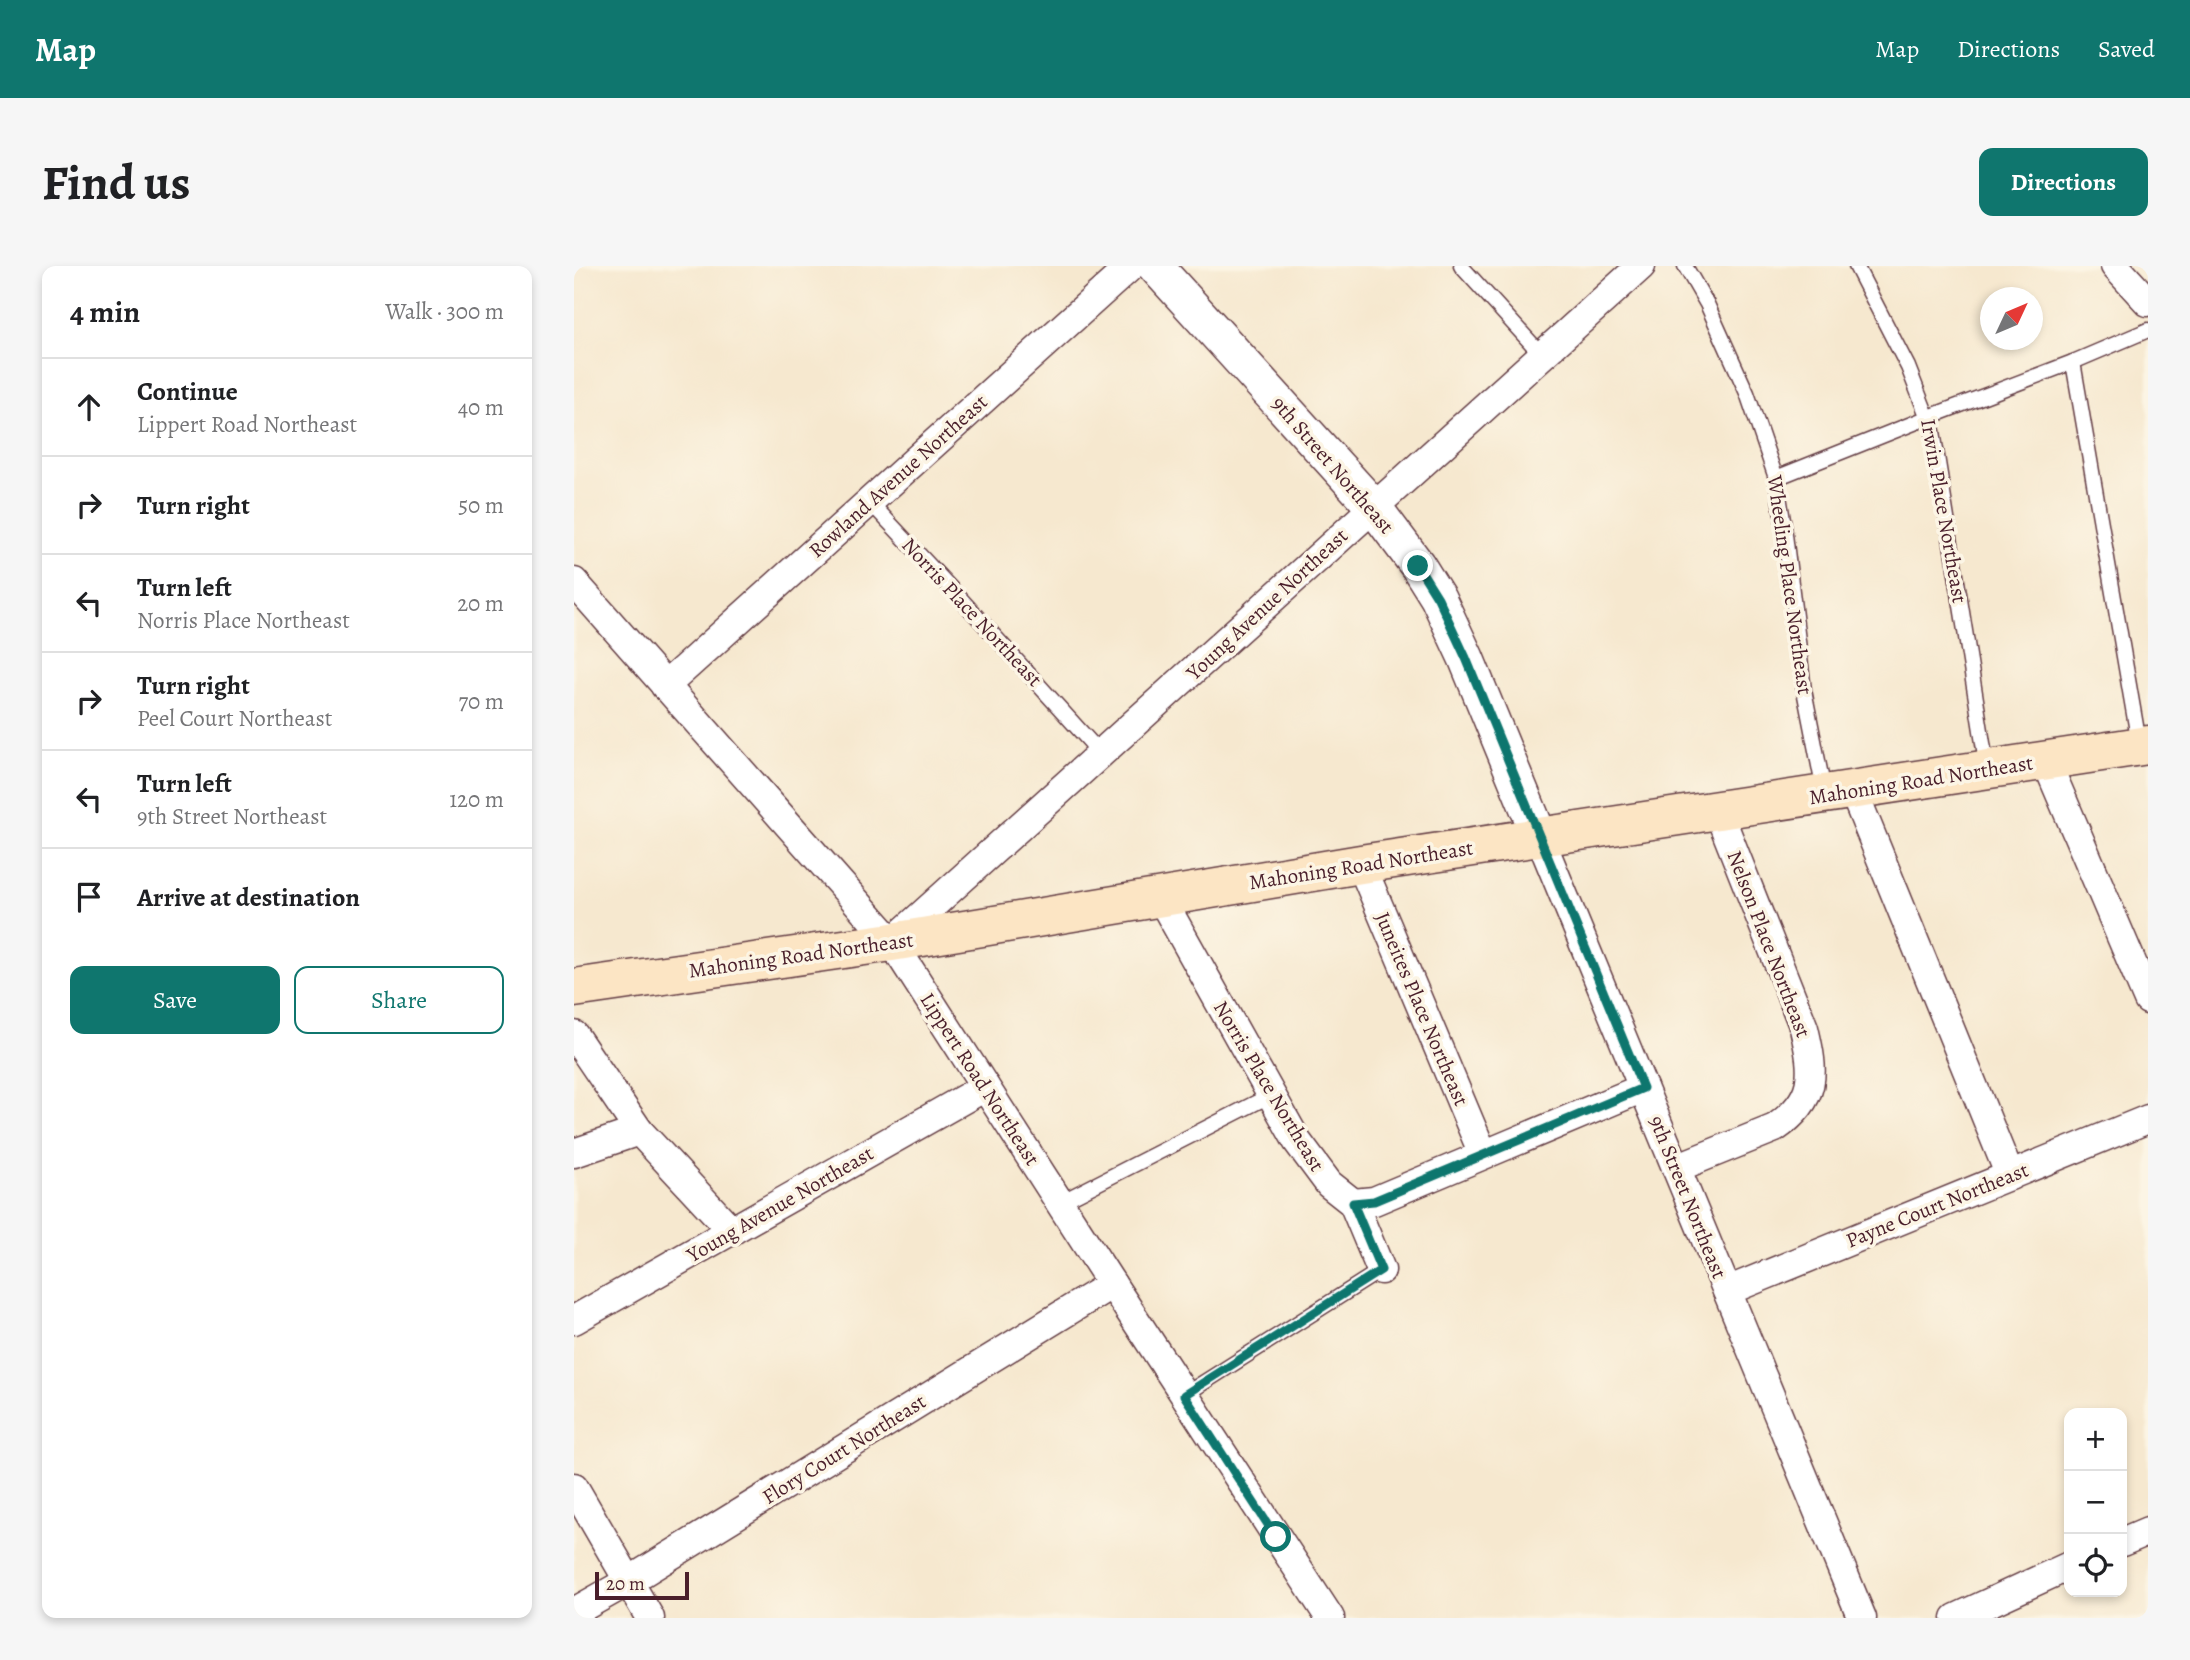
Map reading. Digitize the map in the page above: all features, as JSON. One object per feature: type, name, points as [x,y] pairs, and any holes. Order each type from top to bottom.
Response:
[{"type":"main road","name":"Mahoning Road Northeast","points":[[574,988],[892,942],[1361,864],[2144,745]]},
{"type":"street","name":"Rowland Avenue Northeast","points":[[665,686],[1130,266]]},
{"type":"street","name":"9th Street Northeast","points":[[1155,266],[1373,506],[1418,566],[1438,598],[1466,658],[1862,1618]]},
{"type":"street","name":"Young Avenue Northeast","points":[[892,942],[1641,266]]},
{"type":"street","points":[[2115,266],[2148,302]]},
{"type":"street","name":"Lippert Road Northeast","points":[[583,598],[665,686],[892,942],[1330,1618]]},
{"type":"street","points":[[2046,761],[2148,1000]]},
{"type":"street","name":"Wheeling Place Northeast","points":[[1839,792],[2010,1176]]},
{"type":"street","name":"Nelson Place Northeast","points":[[1676,1168],[1775,1128],[1789,1118],[1804,1097],[1812,1062],[1804,1028],[1718,811]]},
{"type":"street","name":"Juneites Place Northeast","points":[[1361,864],[1483,1154]]},
{"type":"street","name":"Norris Place Northeast","points":[[1161,898],[1315,1168],[1353,1203],[1381,1270]]},
{"type":"street","points":[[574,1035],[639,1131],[732,1231]]},
{"type":"street","name":"Young Avenue Northeast","points":[[574,1320],[985,1087]]},
{"type":"street","points":[[1353,1203],[1374,1201],[1643,1088]]},
{"type":"street","name":"Payne Court Northeast","points":[[1727,1291],[2148,1119]]},
{"type":"street","points":[[574,1153],[639,1131]]},
{"type":"street","name":"Flory Court Northeast","points":[[574,1612],[629,1581],[1112,1284]]},
{"type":"street","points":[[574,1487],[650,1618]]},
{"type":"street","points":[[2127,1540],[2148,1531]]},
{"type":"street","points":[[1956,1618],[2064,1568]]},
{"type":"lane","points":[[1461,266],[1541,354]]},
{"type":"lane","name":"Wheeling Place Northeast","points":[[1685,266],[1707,304],[1746,393],[1776,478],[1804,690],[1839,792]]},
{"type":"lane","name":"Irwin Place Northeast","points":[[1856,266],[1908,366],[1933,431],[1987,770]]},
{"type":"lane","points":[[1776,478],[2148,330]]},
{"type":"lane","points":[[2073,362],[2144,745]]},
{"type":"lane","name":"Norris Place Northeast","points":[[869,501],[1101,755]]},
{"type":"lane","points":[[1059,1203],[1271,1095]]},
{"type":"lane","points":[[1184,1395],[1381,1270]]},
{"type":"route","points":[[1276,1537],[1184,1395],[1381,1270],[1353,1203],[1370,1203],[1643,1088],[1466,658],[1438,598],[1418,566]]}]
